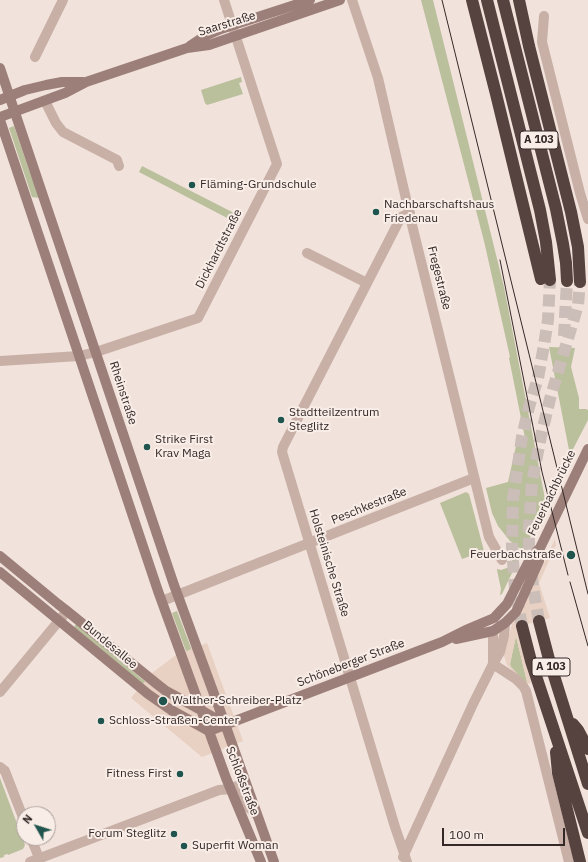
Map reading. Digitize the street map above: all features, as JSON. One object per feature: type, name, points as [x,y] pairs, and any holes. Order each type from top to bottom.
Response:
[{"type":"highway","name":"A 103","points":[[472,0],[545,280],[546,242],[539,203],[487,0]]},
{"type":"highway","name":"A 103","points":[[503,0],[556,209],[564,250],[567,281]]},
{"type":"highway","points":[[519,0],[529,46],[571,212],[578,247],[580,282]]},
{"type":"highway","name":"A 103","points":[[539,621],[550,663],[588,784]]},
{"type":"highway","name":"A 103","points":[[522,626],[531,661],[588,833]]},
{"type":"highway","points":[[566,713],[578,730],[588,749]]},
{"type":"highway","points":[[554,731],[558,773],[580,862]]},
{"type":"street","points":[[35,57],[63,0]]},
{"type":"street","name":"Dickhardtstraße","points":[[0,361],[79,356],[96,352],[198,318],[277,164],[224,0]]},
{"type":"street","name":"Saarstraße","points":[[0,116],[65,94],[85,82],[188,47],[206,36],[232,25],[310,0]]},
{"type":"street","name":"Saarstraße","points":[[188,47],[209,45],[340,0]]},
{"type":"street","name":"Fregestraße","points":[[352,0],[378,78],[489,537],[502,560]]},
{"type":"street","points":[[544,16],[542,42],[587,208],[588,219]]},
{"type":"street","name":"Rheinstraße","points":[[0,68],[5,98],[14,112],[178,595],[225,724]]},
{"type":"street","name":"Saarstraße","points":[[5,98],[25,90],[46,85],[62,82],[85,82]]},
{"type":"street","points":[[45,101],[56,123],[63,132],[118,160],[119,166]]},
{"type":"street","points":[[0,120],[162,601],[201,710],[225,724]]},
{"type":"street","name":"Holsteinische Straße","points":[[404,859],[282,451],[401,217],[410,213]]},
{"type":"street","points":[[307,253],[367,283]]},
{"type":"street","name":"Feuerbachbrücke","points":[[540,548],[588,449]]},
{"type":"street","name":"Peschkestraße","points":[[162,601],[474,478]]},
{"type":"street","points":[[493,664],[494,618],[507,604],[531,557],[540,548]]},
{"type":"street","points":[[493,631],[505,624],[516,612],[539,561],[540,548]]},
{"type":"street","name":"Bundesallee","points":[[0,556],[166,691],[201,710]]},
{"type":"street","name":"Bundesallee","points":[[0,572],[158,701],[177,714],[209,730]]},
{"type":"street","points":[[0,692],[67,610]]},
{"type":"street","points":[[494,618],[505,624]]},
{"type":"street","name":"Schöneberger Straße","points":[[225,724],[442,642],[494,618]]},
{"type":"street","points":[[404,859],[473,704],[500,652],[505,624]]},
{"type":"street","name":"Schöneberger Straße","points":[[442,642],[493,631]]},
{"type":"street","points":[[493,664],[516,678],[526,690],[569,862]]},
{"type":"street","name":"Schloßstraße","points":[[201,710],[223,770],[261,862]]},
{"type":"street","points":[[209,730],[225,724]]},
{"type":"street","name":"Schloßstraße","points":[[225,724],[272,861]]},
{"type":"street","points":[[0,766],[5,771],[19,806]]},
{"type":"street","points":[[219,790],[223,770]]},
{"type":"street","points":[[33,846],[36,860],[219,790],[237,786],[240,787],[248,807],[257,815]]},
{"type":"green space","points":[[421,0],[433,0],[504,287],[546,504],[524,550],[510,541],[498,526],[492,513],[486,488],[508,482],[516,446],[526,443],[510,357],[484,241]]},
{"type":"green space","points":[[241,77],[242,82],[239,83],[243,94],[207,105],[205,103],[201,90]]},
{"type":"green space","points":[[14,126],[40,198],[32,197],[9,128]]},
{"type":"green space","points":[[142,166],[234,213],[231,220],[139,172]]},
{"type":"green space","points":[[549,347],[575,348],[571,367],[579,398],[579,409],[588,410],[588,420],[570,455]]},
{"type":"green space","points":[[466,492],[469,494],[484,551],[462,559],[440,503]]},
{"type":"green space","points":[[506,545],[520,556],[502,594],[500,595],[501,589],[497,569],[501,570],[507,568],[511,565],[512,560],[512,555],[507,549]]},
{"type":"green space","points":[[177,611],[204,682],[198,684],[172,613]]},
{"type":"green space","points":[[76,624],[147,683],[155,694],[74,627]]},
{"type":"green space","points":[[516,636],[527,682],[525,682],[510,664]]},
{"type":"green space","points":[[0,778],[16,821],[16,846],[24,846],[23,849],[8,855],[4,855],[4,857],[0,858]]},
{"type":"shaded area","points":[[555,539],[556,545],[539,583],[550,618],[516,627],[531,683],[526,684],[507,665],[504,656],[512,624],[524,606]],"holes":[[[516,636],[527,682],[525,682],[510,664]]]},
{"type":"shaded area","name":"Walther-Schreiber-Platz","points":[[207,643],[243,741],[202,757],[131,698],[152,673],[176,655]]},
{"type":"tunnel","points":[[522,626],[514,575],[512,546],[513,499],[522,437],[538,378],[544,345],[548,320],[550,280]]},
{"type":"tunnel","points":[[564,336],[567,281]]},
{"type":"tunnel","points":[[539,621],[533,587],[529,547],[532,482],[550,399],[578,305],[580,282]]},
{"type":"tram line","points":[[442,0],[588,594]]},
{"type":"tram line","points":[[500,260],[542,472],[568,575]]},
{"type":"tram line","points":[[570,582],[588,646]]},
{"type":"place","name":"Fläming-Grundschule","points":[[192,185]]},
{"type":"place","name":"Nachbarschaftshaus Friedenau","points":[[376,212]]},
{"type":"place","name":"Stadtteilzentrum Steglitz","points":[[281,420]]},
{"type":"place","name":"Strike First Krav Maga","points":[[147,447]]},
{"type":"place","name":"Feuerbachstraße","points":[[571,555]]},
{"type":"place","name":"Walther-Schreiber-Platz","points":[[163,701]]},
{"type":"place","name":"Schloss-Straßen-Center","points":[[101,721]]},
{"type":"place","name":"Fitness First","points":[[180,774]]},
{"type":"place","name":"Forum Steglitz","points":[[174,834]]},
{"type":"place","name":"Superfit Woman","points":[[184,846]]}]
